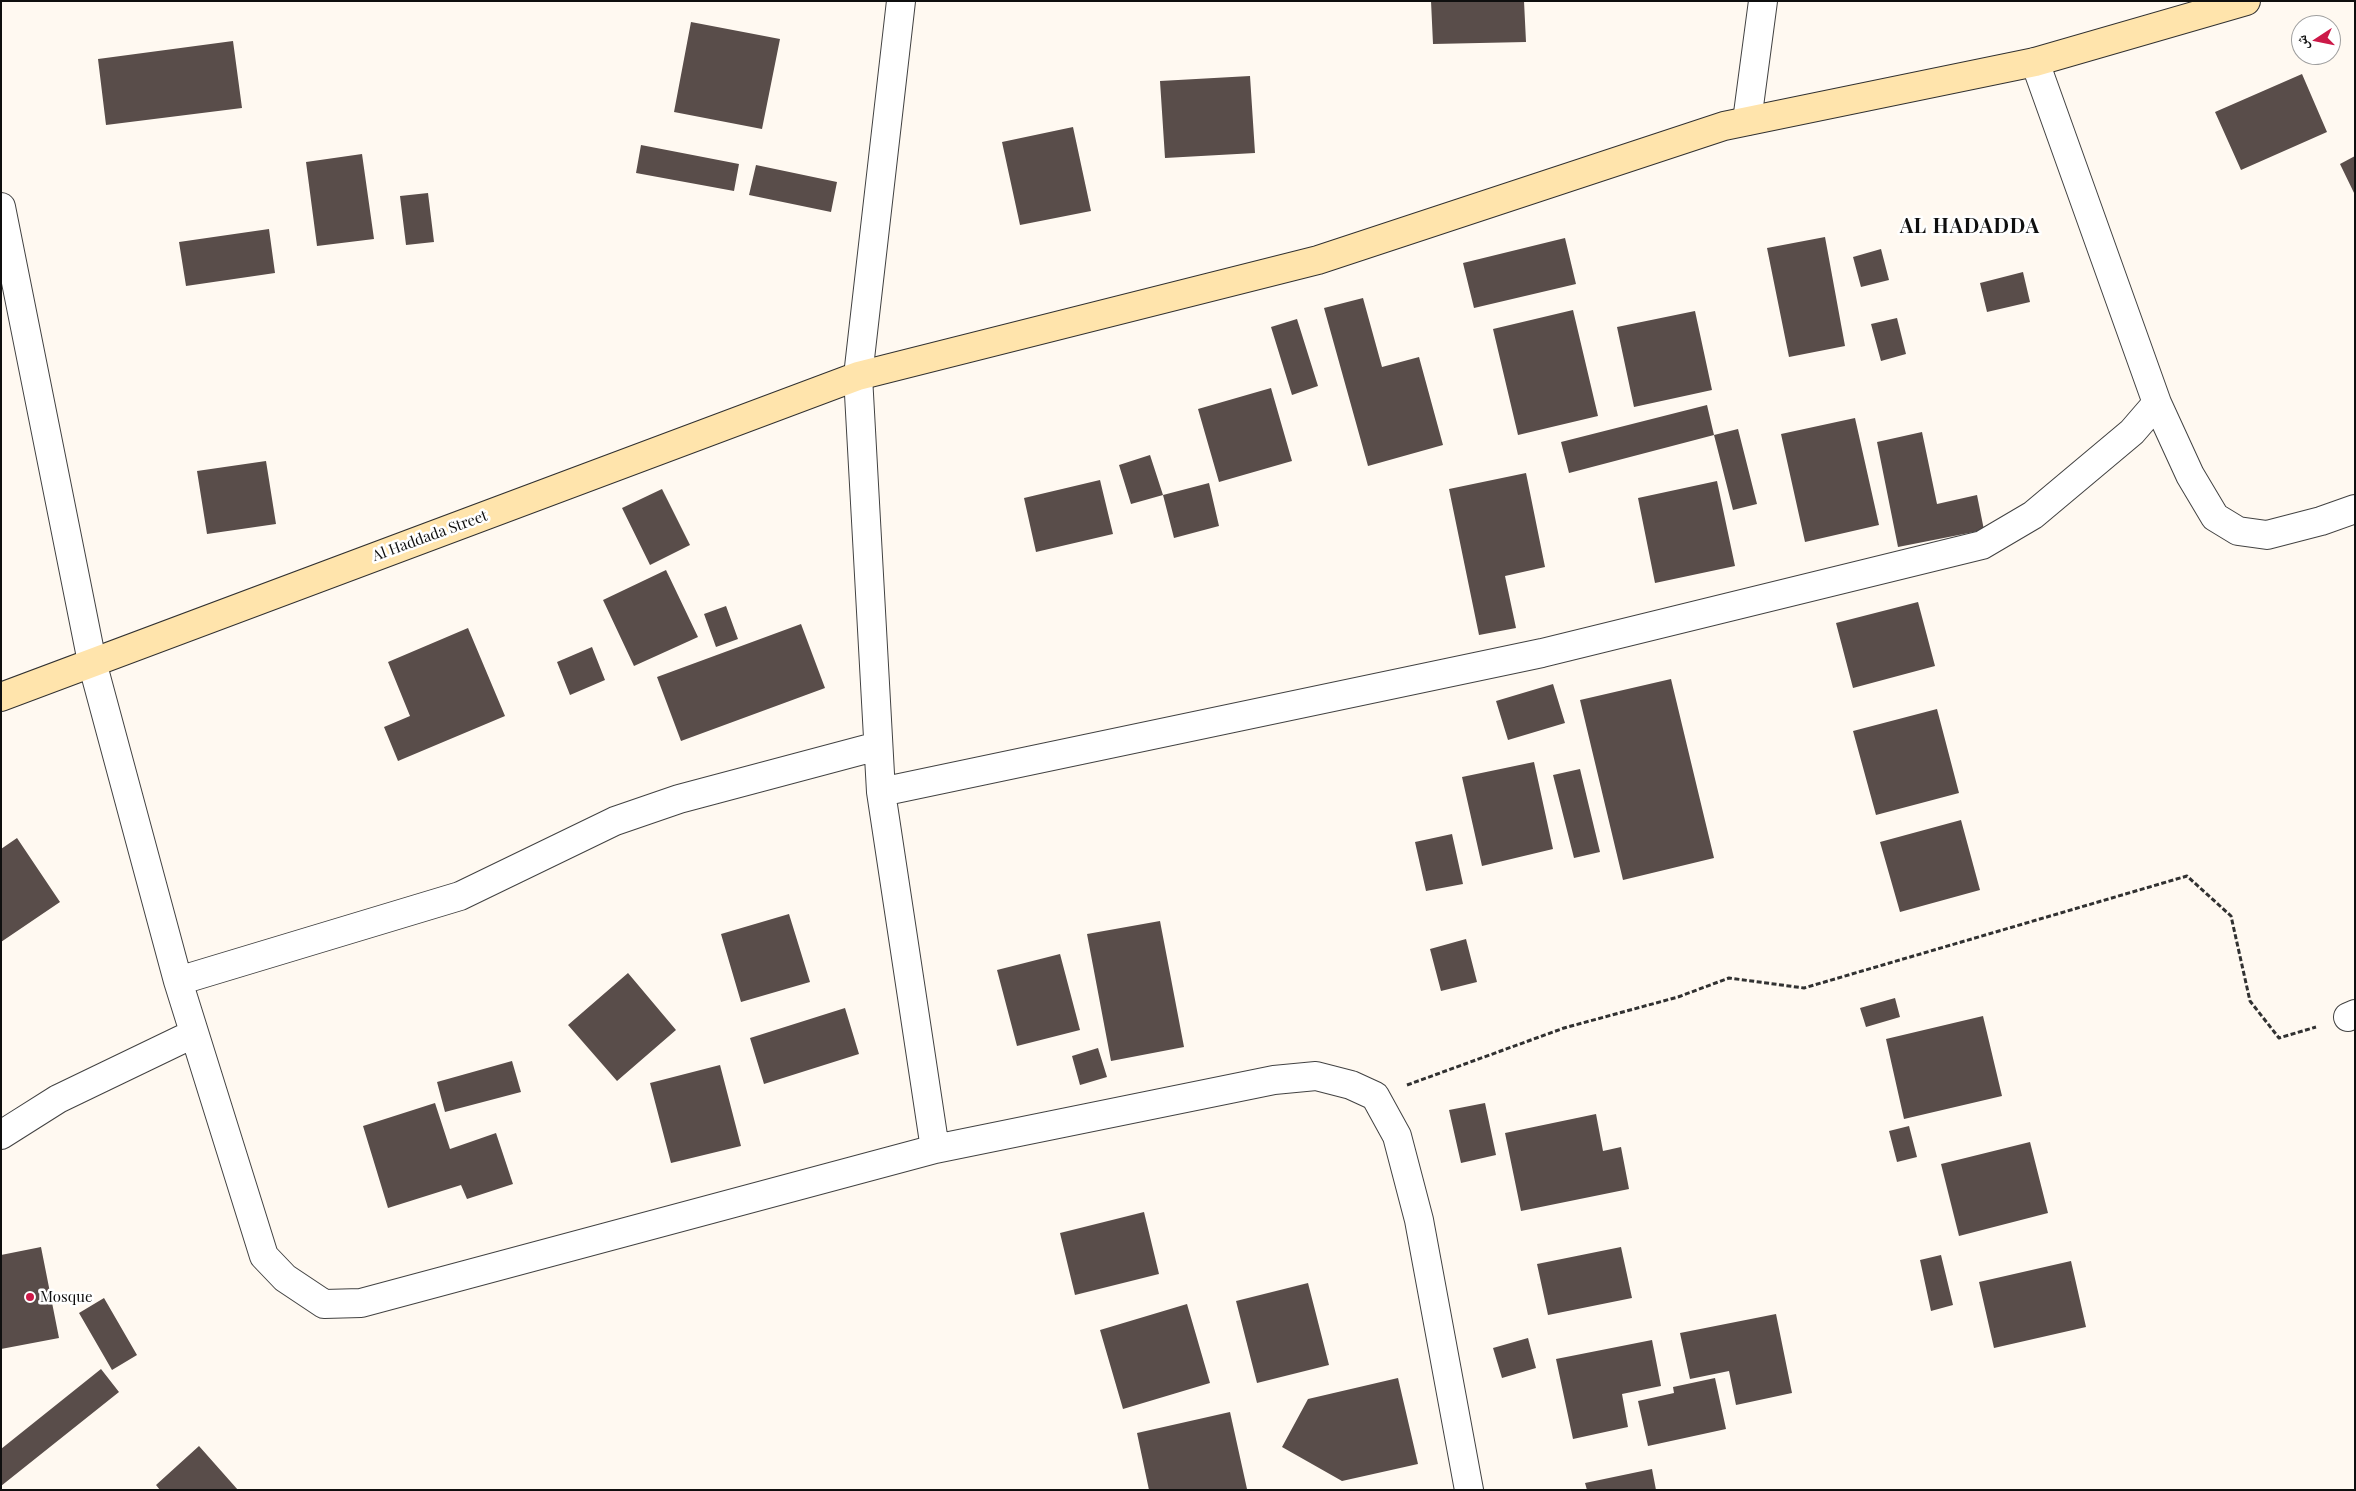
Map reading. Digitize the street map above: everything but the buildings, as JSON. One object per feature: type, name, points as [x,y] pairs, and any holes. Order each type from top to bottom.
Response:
[{"type":"street","points":[[901,1],[858,376],[881,792],[935,1149]]},
{"type":"street","points":[[1747,121],[1763,1]]},
{"type":"street","name":"Al Haddada Street","points":[[1,696],[858,376],[1318,260],[1724,126],[2036,62],[2246,1]]},
{"type":"street","points":[[2036,62],[2157,403],[2190,475],[2215,517],[2238,531],[2266,535],[2322,521],[2355,509]]},
{"type":"street","points":[[1,207],[92,662],[193,1034],[264,1256],[285,1278],[324,1304],[361,1303],[935,1149],[1274,1080],[1316,1076],[1351,1085],[1376,1096],[1397,1136],[1411,1184],[1469,1490]]},
{"type":"street","points":[[881,792],[1542,653],[1982,545],[2033,515],[2132,432],[2157,403]]},
{"type":"street","points":[[178,981],[460,896],[615,821],[652,808],[878,746]]},
{"type":"street","points":[[5,1124],[193,1034]]},
{"type":"path","points":[[1376,1096],[1564,1028],[1678,997],[1729,978],[1804,988],[2187,876],[2231,916],[2250,1001],[2279,1038],[2352,1016]]},
{"type":"place","name":"Mosque","points":[[30,1297]]},
{"type":"district","name":"AL HADADDA","points":[[1970,227]]}]
